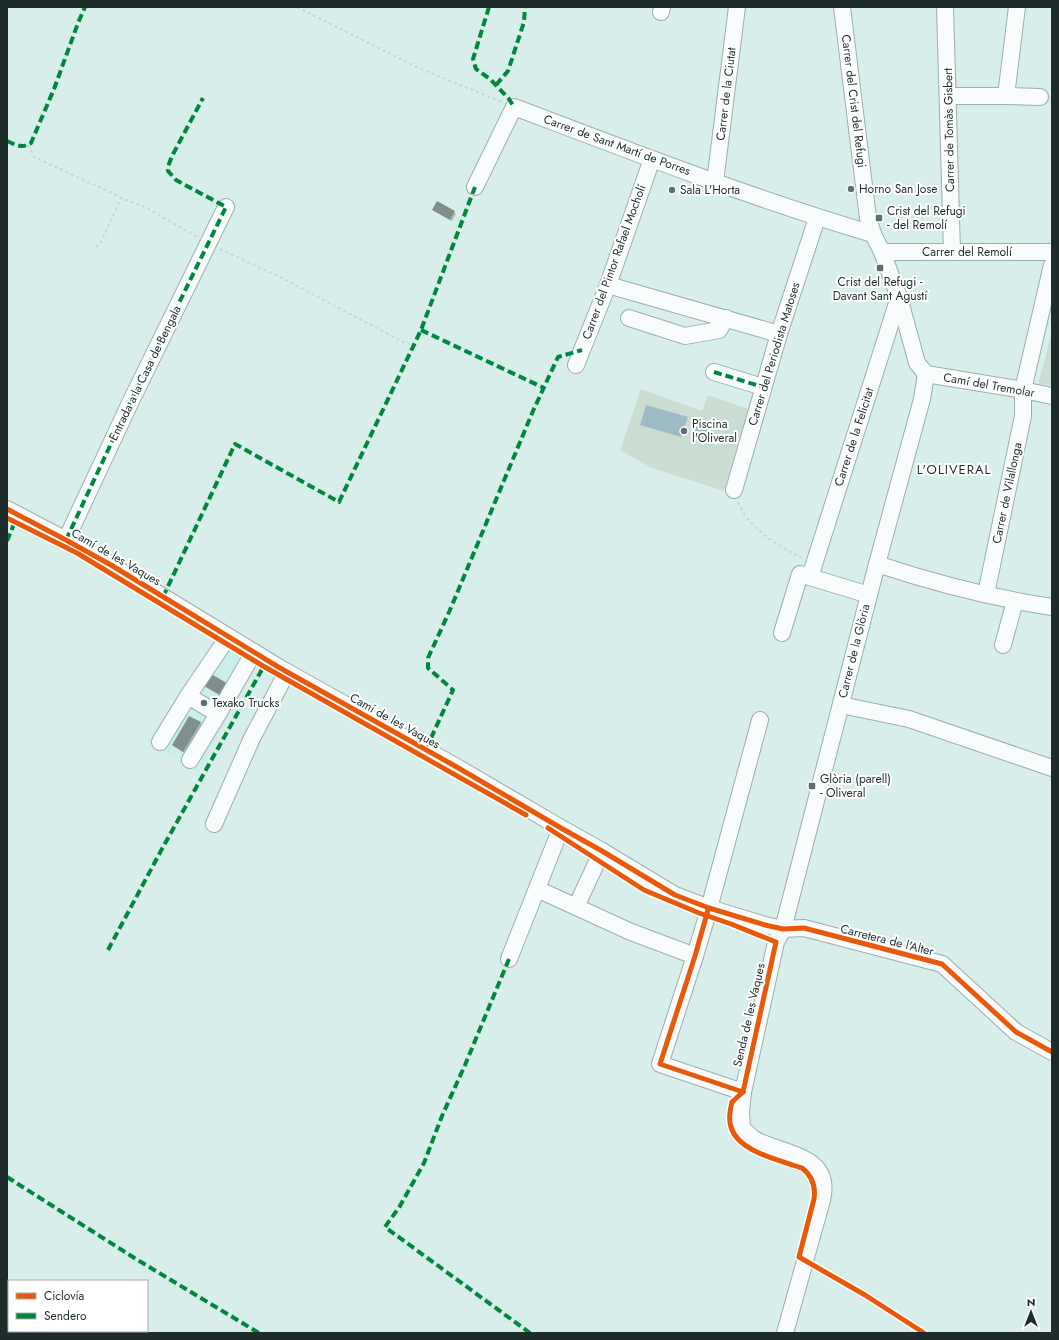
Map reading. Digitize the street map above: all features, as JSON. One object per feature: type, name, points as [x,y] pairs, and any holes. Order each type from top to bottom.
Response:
[{"type":"street","name":"Carrer de la Ciutat","points":[[715,182],[737,7]]},
{"type":"street","name":"Carrer del Crist del Refugi","points":[[842,7],[872,234],[882,252],[899,297],[917,363],[926,374]]},
{"type":"street","name":"Carrer de Tomàs Gisbert","points":[[945,7],[952,252]]},
{"type":"street","points":[[1006,96],[1018,7]]},
{"type":"street","points":[[948,96],[1040,97]]},
{"type":"street","name":"Carrer de Sant Martí de Porres","points":[[514,107],[715,182],[817,218],[872,234]]},
{"type":"street","points":[[476,187],[514,107]]},
{"type":"street","name":"Carrer del Pintor Rafael Mocholí","points":[[576,365],[608,285],[652,159]]},
{"type":"street","name":"Entrada a la Casa de Bengala","points":[[66,540],[103,459],[226,207]]},
{"type":"street","name":"Carrer del Periodista Matoses","points":[[734,490],[779,334],[817,218]]},
{"type":"street","name":"Carrer del Remolí","points":[[882,252],[1052,252]]},
{"type":"street","name":"Carrer de Vilallonga","points":[[986,594],[1023,416],[1023,390],[1052,265]]},
{"type":"street","points":[[608,285],[779,334]]},
{"type":"street","name":"Carrer de la Felicitat","points":[[782,633],[808,572],[899,297]]},
{"type":"street","points":[[629,318],[685,336],[719,330],[726,318]]},
{"type":"street","points":[[714,372],[763,387]]},
{"type":"street","name":"Camí del Tremolar","points":[[926,374],[1052,396]]},
{"type":"street","name":"Carrer de la Glòria","points":[[783,929],[869,594],[922,398],[926,374]]},
{"type":"street","name":"Camí de les Vaques","points":[[7,509],[111,565],[287,672],[602,850],[675,895],[708,908],[783,929]]},
{"type":"street","points":[[877,564],[923,579],[1015,602],[1052,607]]},
{"type":"street","points":[[808,572],[869,594]]},
{"type":"street","points":[[1003,645],[1015,602]]},
{"type":"street","points":[[160,742],[188,696],[228,636]]},
{"type":"street","points":[[190,760],[254,652]]},
{"type":"street","points":[[214,824],[252,738],[287,672]]},
{"type":"street","points":[[188,696],[218,714]]},
{"type":"street","points":[[841,705],[909,719],[1052,768]]},
{"type":"street","points":[[743,1092],[660,1064],[695,956],[760,720]]},
{"type":"street","points":[[509,959],[561,828]]},
{"type":"street","points":[[576,907],[602,850]]},
{"type":"street","points":[[537,889],[631,932],[695,956]]},
{"type":"street","name":"Carretera de l'Alter","points":[[783,929],[804,928],[942,964],[1016,1032],[1052,1052]]},
{"type":"street","name":"Senda de les Vaques","points":[[783,929],[776,942],[743,1092],[741,1112],[742,1128],[753,1138],[812,1162],[820,1171],[824,1181],[822,1200],[785,1333]]},
{"type":"path","points":[[297,7],[421,69],[514,107]]},
{"type":"path","points":[[28,145],[34,157],[121,198],[145,207],[208,243],[282,278],[405,343],[414,345]]},
{"type":"path","points":[[96,247],[100,244],[121,198]]},
{"type":"path","points":[[734,490],[735,496],[742,510],[761,532],[808,572]]},
{"type":"shaded area","points":[[646,405],[688,417],[681,437],[640,425]]},
{"type":"shaded area","points":[[698,425],[704,425],[708,429],[708,435],[704,439],[698,439],[694,435],[694,429]]},
{"type":"shaded area","name":"Texako Trucks","points":[[215,641],[255,665],[199,773],[147,742]]},
{"type":"green space","points":[[1052,333],[1052,385],[1038,384]]},
{"type":"green space","name":"Piscina l'Oliveral","points":[[641,389],[702,411],[708,395],[748,409],[724,491],[652,468],[620,450]]},
{"type":"building","points":[[437,201],[455,211],[450,220],[432,210]]},
{"type":"building","points":[[206,671],[230,685],[223,697],[199,683]]},
{"type":"building","points":[[189,716],[201,722],[183,752],[172,745]]},
{"type":"marked path","points":[[7,141],[22,146],[31,143],[54,89],[85,7]]},
{"type":"marked path","points":[[489,7],[473,59],[476,69],[491,80],[509,99],[514,107]]},
{"type":"marked path","points":[[496,85],[508,71],[524,22],[525,7]]},
{"type":"marked path","points":[[66,540],[130,403],[226,207],[176,180],[168,171],[172,156],[203,98]]},
{"type":"marked path","points":[[163,597],[235,444],[339,502],[421,330],[475,187]]},
{"type":"marked path","points":[[421,330],[544,388]]},
{"type":"marked path","points":[[426,749],[453,690],[428,668],[428,658],[450,610],[533,411],[558,357],[582,350]]},
{"type":"marked path","points":[[714,372],[763,387]]},
{"type":"marked path","points":[[7,541],[16,519]]},
{"type":"marked path","points":[[108,950],[163,847],[265,664]]},
{"type":"marked path","points":[[509,959],[442,1116],[424,1163],[400,1206],[385,1227],[530,1333]]},
{"type":"marked path","points":[[7,1177],[136,1259],[259,1333]]},
{"type":"cycle path","points":[[7,509],[111,565],[280,668],[455,766],[675,895],[709,908],[765,925],[783,929],[804,928],[942,964],[1016,1032],[1052,1052]]},
{"type":"cycle path","points":[[7,518],[77,553],[263,666],[526,815]]},
{"type":"cycle path","points":[[548,828],[644,890],[699,913],[776,942],[743,1092]]},
{"type":"cycle path","points":[[708,910],[695,956],[660,1064],[743,1092]]},
{"type":"cycle path","points":[[743,1092],[732,1102],[729,1118],[735,1136],[742,1143],[761,1154],[802,1168],[808,1174],[814,1186],[814,1199],[799,1257],[865,1295],[924,1333]]},
{"type":"place","name":"Horno San Jose","points":[[851,189]]},
{"type":"place","name":"Sala L'Horta","points":[[672,190]]},
{"type":"place","name":"Crist del Refugi - del Remolí","points":[[879,218]]},
{"type":"place","name":"Crist del Refugi - Davant Sant Agustí","points":[[880,268]]},
{"type":"place","name":"Piscina l'Oliveral","points":[[684,431]]},
{"type":"place","name":"Texako Trucks","points":[[204,703]]},
{"type":"place","name":"Glòria (parell) - Oliveral","points":[[812,786]]},
{"type":"district","name":"L'OLIVERAL","points":[[954,469]]}]
